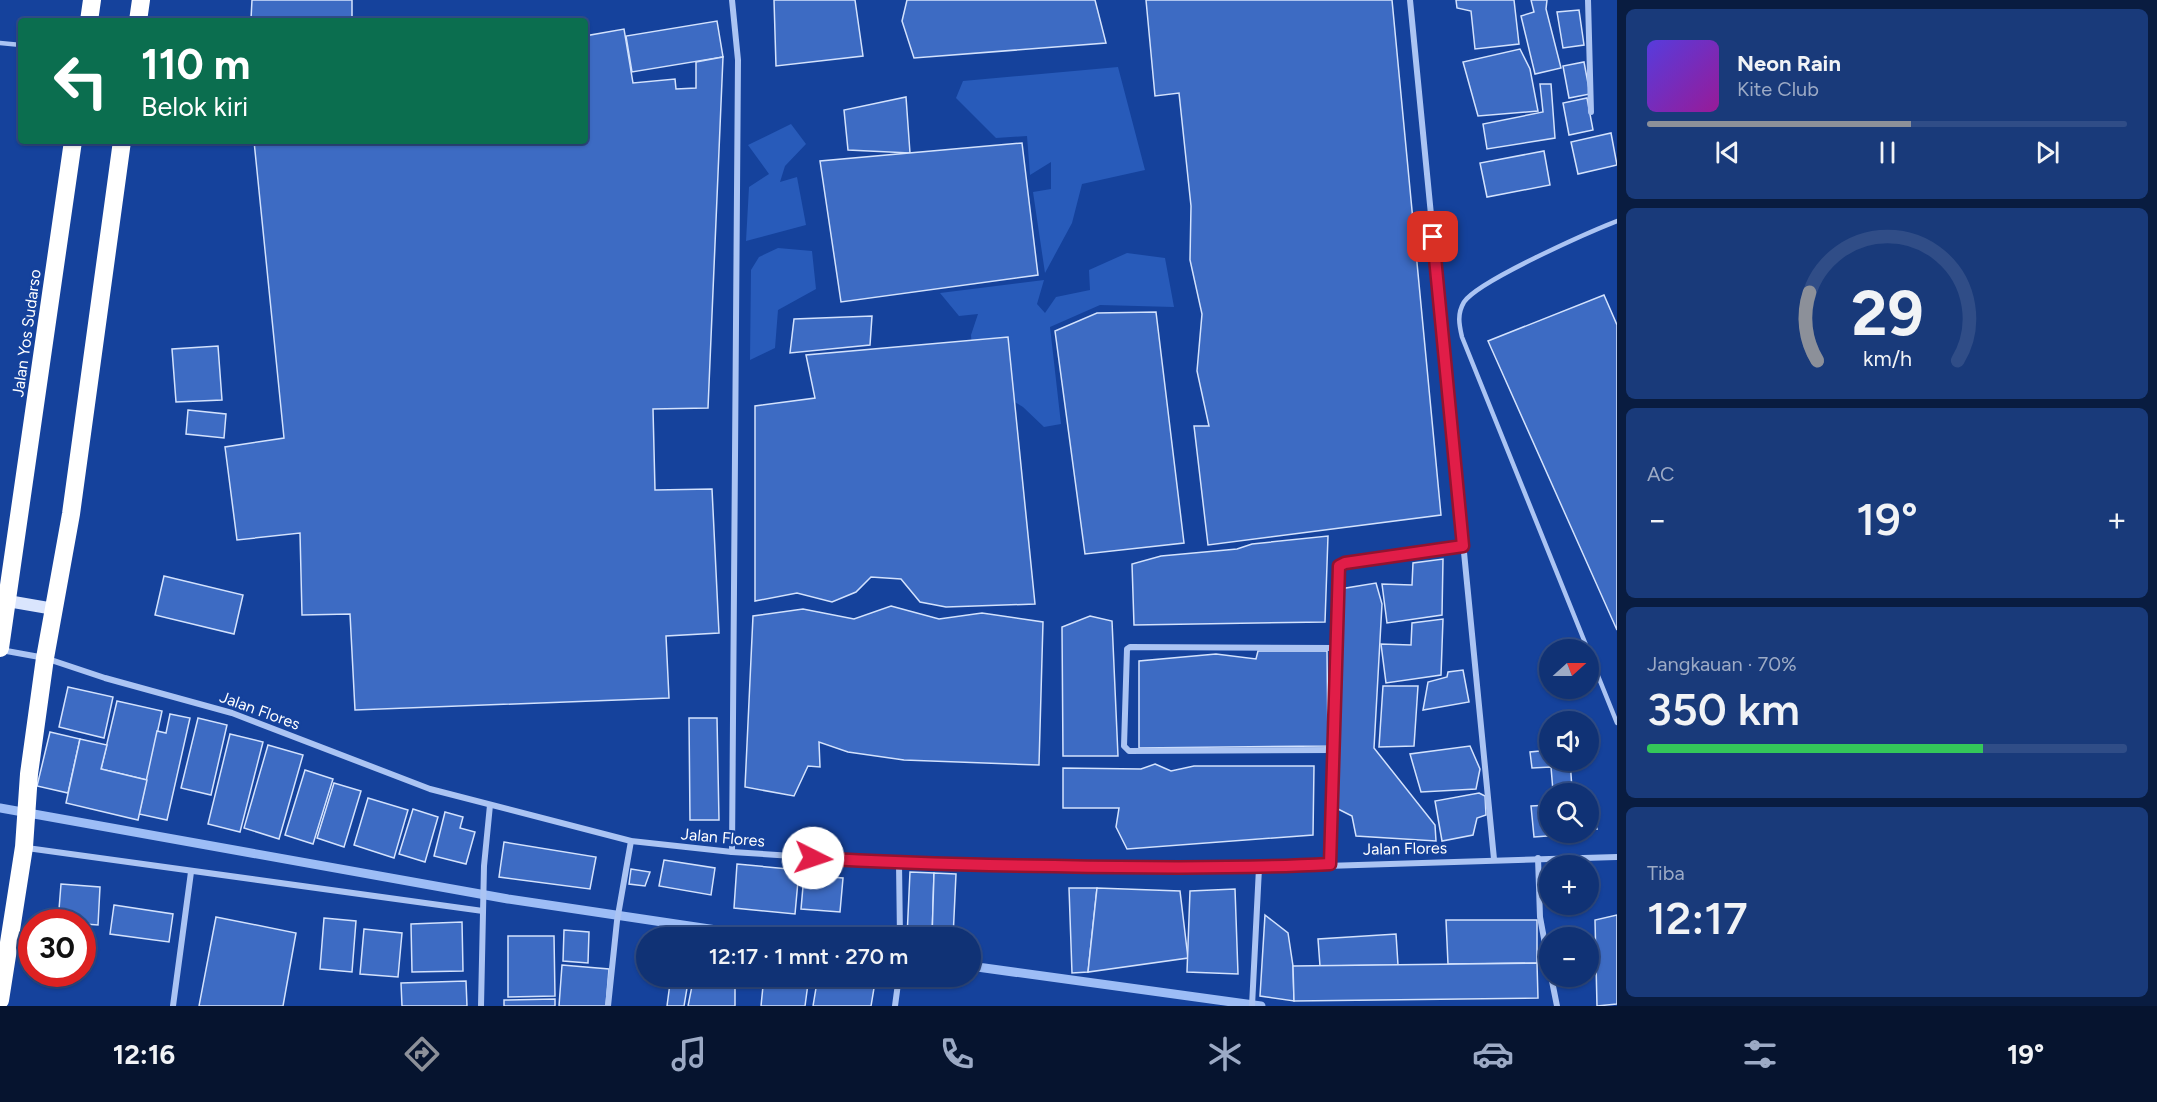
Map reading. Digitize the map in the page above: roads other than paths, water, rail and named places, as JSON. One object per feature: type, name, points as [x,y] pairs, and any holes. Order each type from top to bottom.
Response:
[{"type":"highway","points":[[89,18],[92,0]]},
{"type":"highway","points":[[138,18],[141,0]]},
{"type":"highway","name":"Jalan Yos Sudarso","points":[[0,649],[4,600],[73,144]]},
{"type":"highway","points":[[0,1000],[24,843],[29,774],[45,658],[60,577],[122,144]]},
{"type":"street","points":[[732,0],[738,72],[732,852]]},
{"type":"street","points":[[1410,0],[1494,859]]},
{"type":"street","points":[[1588,0],[1591,112]]},
{"type":"street","points":[[1330,864],[1339,566],[1345,563],[1463,546]]},
{"type":"street","points":[[4,600],[54,609]]},
{"type":"street","points":[[1333,750],[1130,751],[1124,746],[1127,649],[1130,647],[1336,648]]},
{"type":"street","name":"Jalan Flores","points":[[0,649],[45,658],[105,678],[232,713],[430,789],[631,841],[732,852],[899,863],[1259,868],[1539,858]]},
{"type":"street","points":[[481,1006],[484,866],[490,805]]},
{"type":"street","points":[[608,1006],[617,921],[631,841]]},
{"type":"street","points":[[24,843],[191,872],[483,911]]},
{"type":"street","name":"Jalan Flores","points":[[1599,857],[1617,857]]},
{"type":"street","points":[[899,863],[900,927]]},
{"type":"street","points":[[1252,1006],[1259,868]]},
{"type":"street","points":[[173,1006],[191,872]]},
{"type":"street","points":[[896,1006],[897,987]]},
{"type":"street","points":[[1552,1006],[1557,1006],[1553,987]]},
{"type":"lane","points":[[0,42],[18,45]]},
{"type":"lane","points":[[1584,639],[1462,337],[1458,317],[1466,299],[1486,283],[1617,221]]},
{"type":"lane","points":[[1599,678],[1617,723]]},
{"type":"waterway","points":[[0,808],[508,899],[696,927]]},
{"type":"waterway","points":[[981,968],[1261,1006]]}]
